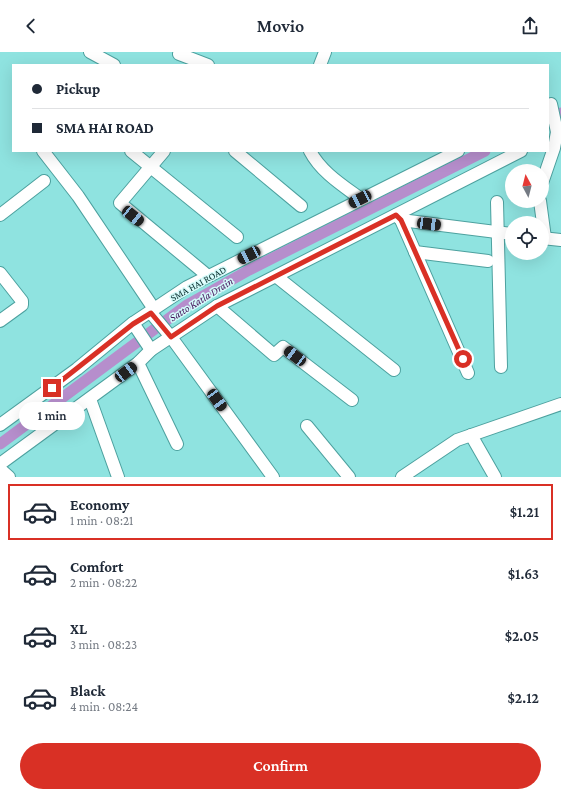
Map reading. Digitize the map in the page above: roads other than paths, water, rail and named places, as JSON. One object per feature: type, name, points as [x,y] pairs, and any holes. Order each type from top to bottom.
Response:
[{"type":"street","points":[[90,52],[112,64]]},
{"type":"street","points":[[320,64],[325,52]]},
{"type":"street","points":[[179,54],[205,64]]},
{"type":"street","points":[[549,164],[554,148],[556,131],[553,105]]},
{"type":"street","points":[[44,152],[78,196],[153,313],[273,477]]},
{"type":"street","points":[[132,152],[237,237]]},
{"type":"street","points":[[163,152],[120,201],[121,206],[208,276]]},
{"type":"street","points":[[236,152],[301,206]]},
{"type":"street","points":[[310,152],[314,159],[328,174],[360,199]]},
{"type":"street","name":"SMA HAI ROAD","points":[[0,425],[187,287],[456,152]]},
{"type":"street","points":[[0,464],[138,363],[148,346],[217,306],[399,218],[519,152]]},
{"type":"street","points":[[0,214],[44,181]]},
{"type":"street","points":[[497,202],[501,367]]},
{"type":"street","points":[[399,218],[505,233]]},
{"type":"street","points":[[399,218],[468,373]]},
{"type":"street","points":[[549,239],[561,240]]},
{"type":"street","points":[[415,252],[488,261]]},
{"type":"street","points":[[0,273],[22,301],[22,305],[0,322]]},
{"type":"street","points":[[277,277],[394,370]]},
{"type":"street","points":[[217,306],[274,355],[283,347],[352,400]]},
{"type":"street","points":[[135,326],[148,346]]},
{"type":"street","points":[[138,363],[177,444]]},
{"type":"street","points":[[90,399],[118,477]]},
{"type":"street","points":[[402,477],[457,440],[561,404]]},
{"type":"street","points":[[307,426],[349,477]]},
{"type":"street","points":[[471,435],[495,477]]},
{"type":"street","points":[[0,469],[9,477]]},
{"type":"waterway","name":"Satto Katla Drain","points":[[549,119],[561,113]]},
{"type":"waterway","name":"Satto Katla Drain","points":[[0,444],[187,305],[249,270],[483,152]]}]
